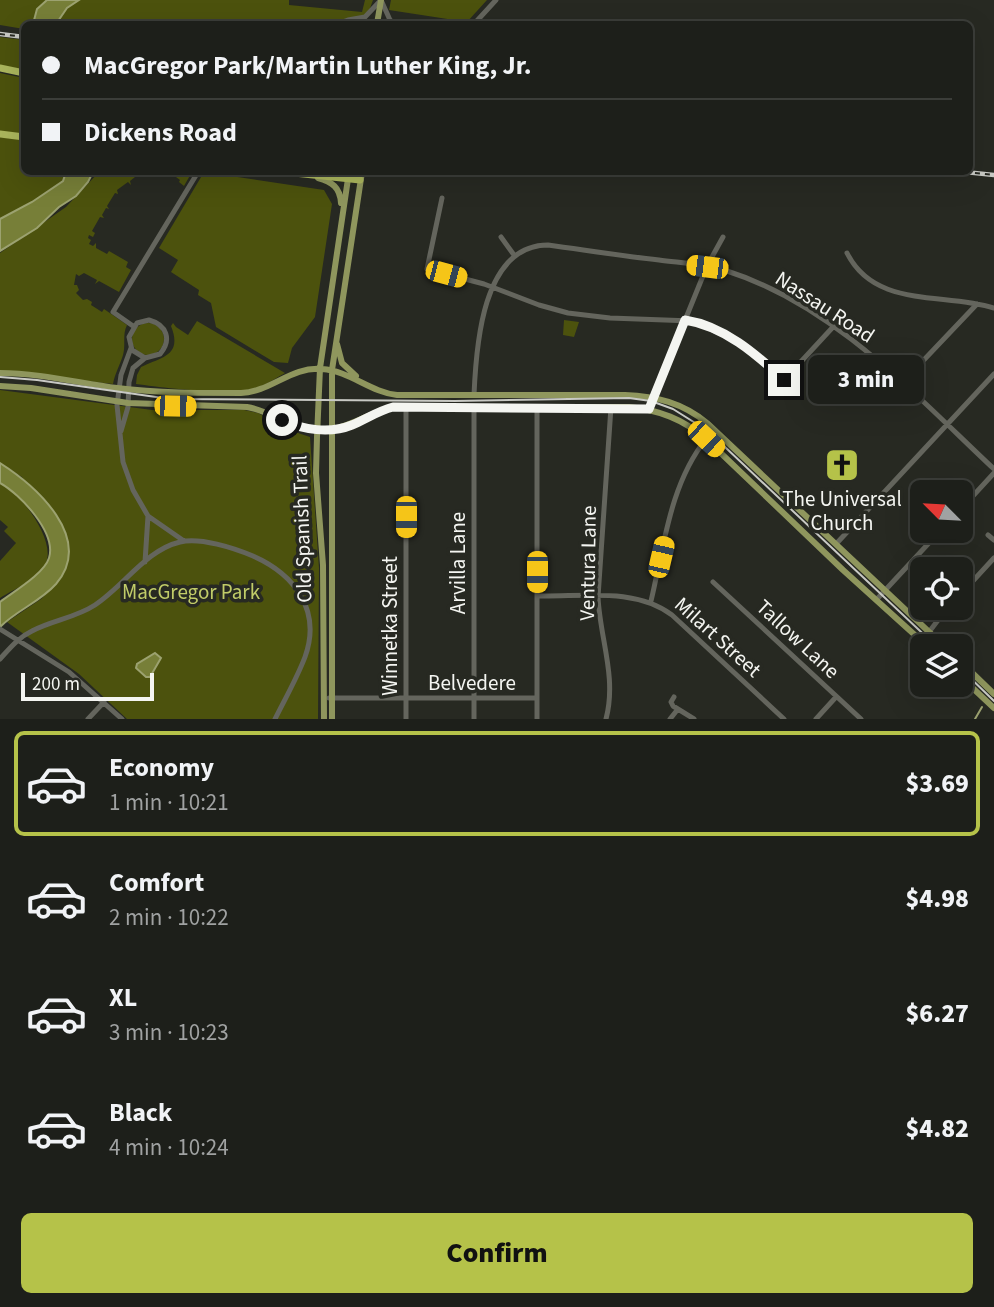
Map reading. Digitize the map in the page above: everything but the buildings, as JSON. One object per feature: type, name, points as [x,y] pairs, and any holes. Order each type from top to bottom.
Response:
[{"type":"highway","points":[[0,68],[21,72]]},
{"type":"highway","points":[[0,134],[21,137]]},
{"type":"highway","points":[[309,175],[361,176]]},
{"type":"main road","points":[[378,21],[381,0]]},
{"type":"main road","points":[[309,175],[328,181],[338,189],[341,199],[340,228]]},
{"type":"main road","name":"Old Spanish Trail","points":[[324,719],[323,565],[316,473],[320,368],[349,175]]},
{"type":"main road","name":"Old Spanish Trail","points":[[332,719],[332,370],[361,176]]},
{"type":"main road","points":[[337,340],[342,363],[374,389]]},
{"type":"main road","points":[[0,373],[19,373],[171,393],[253,392],[271,386],[294,373],[320,368],[349,375],[374,389],[397,394],[652,397],[680,405],[701,417],[929,632]]},
{"type":"main road","points":[[0,386],[128,403],[247,407],[263,410],[297,426],[318,429],[352,425],[385,409],[406,406],[649,409],[683,421],[706,439],[915,634]]},
{"type":"main road","points":[[973,674],[994,694]]},
{"type":"main road","points":[[973,688],[994,708]]},
{"type":"street","points":[[345,21],[365,17],[381,0],[392,21]]},
{"type":"street","points":[[477,21],[496,0]]},
{"type":"street","points":[[133,326],[113,312],[194,175]]},
{"type":"street","points":[[442,198],[427,270],[568,313],[610,318],[685,320],[706,326],[739,342],[784,380],[833,327]]},
{"type":"street","points":[[474,395],[480,334],[493,288],[505,265],[514,255],[501,237]]},
{"type":"street","points":[[649,409],[707,267],[723,237]]},
{"type":"street","name":"Nassau Road","points":[[514,255],[532,247],[548,245],[707,267],[726,271],[767,287],[833,327],[902,383],[994,471]]},
{"type":"street","points":[[847,253],[857,271],[881,288],[994,308]]},
{"type":"street","points":[[902,383],[977,304]]},
{"type":"street","points":[[120,434],[133,368],[145,358],[156,356],[167,342],[162,325],[154,321],[145,320],[133,326],[129,337],[131,348],[119,388],[117,402],[120,449],[127,476],[148,516],[184,541],[241,551],[279,569],[298,590],[309,618],[308,645],[275,719]]},
{"type":"street","points":[[131,348],[145,358]]},
{"type":"street","points":[[836,544],[994,374]]},
{"type":"street","name":"Winnetka Street","points":[[406,406],[406,719]]},
{"type":"street","points":[[537,407],[537,719]]},
{"type":"street","name":"Ventura Lane","points":[[606,719],[610,697],[610,671],[598,597],[611,407]]},
{"type":"street","name":"Arvilla Lane","points":[[474,408],[474,719]]},
{"type":"street","points":[[651,601],[681,479],[692,457],[706,439]]},
{"type":"street","points":[[973,495],[994,471]]},
{"type":"street","points":[[145,562],[148,516]]},
{"type":"street","points":[[988,535],[994,540]]},
{"type":"street","points":[[0,659],[18,640],[32,631],[82,613],[98,603],[145,562],[164,549],[184,541]]},
{"type":"street","points":[[877,598],[929,543]]},
{"type":"street","points":[[973,581],[994,558]]},
{"type":"street","name":"Tallow Lane","points":[[713,582],[861,719]]},
{"type":"street","name":"Milart Street","points":[[538,596],[627,596],[651,601],[679,621],[784,719]]},
{"type":"street","points":[[929,632],[938,620]]},
{"type":"street","points":[[0,629],[69,672],[122,719]]},
{"type":"street","points":[[816,719],[836,696]]},
{"type":"street","points":[[674,697],[671,702],[694,719]]},
{"type":"street","name":"Belvedere","points":[[323,698],[537,698]]},
{"type":"street","points":[[88,719],[104,702]]},
{"type":"street","points":[[670,719],[671,714],[678,709]]},
{"type":"green space","points":[[0,0],[289,0],[289,5],[362,12],[365,0],[373,0],[368,14],[340,21],[21,21],[21,28],[0,25]]},
{"type":"green space","points":[[391,0],[487,0],[468,21],[389,10]]},
{"type":"green space","points":[[0,37],[21,40],[21,69],[0,65]]},
{"type":"green space","points":[[0,73],[21,77],[21,134],[0,131]]},
{"type":"green space","points":[[0,137],[21,140],[21,175],[65,175],[63,181],[0,219]]},
{"type":"green space","points":[[96,175],[138,175],[130,181],[131,185],[128,182],[117,190],[118,194],[115,193],[107,206],[109,209],[106,208],[102,215],[104,218],[100,217],[92,231],[95,233],[93,237],[89,235],[88,238],[91,240],[89,244],[93,246],[96,243],[96,248],[107,254],[109,251],[128,262],[126,267],[131,270],[119,292],[99,281],[95,284],[97,280],[84,273],[79,276],[76,274],[74,285],[77,285],[79,290],[76,293],[83,300],[87,299],[92,302],[91,305],[102,312],[104,309],[127,325],[123,355],[113,384],[0,371],[0,253],[66,207]]},
{"type":"green space","points":[[164,175],[190,175],[184,186],[176,177]]},
{"type":"green space","points":[[202,175],[224,175],[324,190],[332,204],[315,317],[292,348],[288,363],[274,362],[216,327],[211,303],[198,295],[199,290],[171,272],[178,260],[159,248]]},
{"type":"green space","points":[[564,320],[579,322],[574,337],[563,335]]},
{"type":"green space","points":[[197,321],[285,373],[260,387],[245,390],[197,390],[136,384],[141,367],[162,358],[172,350],[173,323],[188,335]]},
{"type":"green space","points":[[148,323],[160,327],[164,339],[160,351],[148,355],[136,351],[132,339],[136,327]]},
{"type":"green space","name":"MacGregor Park","points":[[0,390],[152,410],[244,410],[258,413],[289,430],[310,437],[319,568],[318,719],[127,719],[79,674],[7,622],[41,599],[56,584],[65,569],[22,477],[0,463]]},
{"type":"green space","points":[[0,483],[14,492],[34,517],[45,538],[47,558],[44,567],[35,576],[0,598],[0,561],[16,543],[4,531],[8,527],[0,520]]},
{"type":"shaded area","points":[[47,0],[79,0],[67,8],[58,21],[34,21],[37,9]]},
{"type":"shaded area","points":[[65,175],[92,175],[76,196],[59,207],[37,228],[0,251],[0,219],[63,181]]},
{"type":"shaded area","points":[[0,463],[44,499],[65,532],[69,549],[66,567],[56,584],[0,627],[0,602],[41,570],[49,558],[50,548],[48,537],[35,515],[0,483]]},
{"type":"shaded area","points":[[155,653],[161,658],[150,677],[146,677],[136,668],[137,664]]},
{"type":"waterway","points":[[975,719],[982,707]]},
{"type":"tram line","points":[[0,377],[170,399],[455,401],[629,398],[651,401],[673,409],[708,431],[923,634]]},
{"type":"tram line","points":[[973,681],[994,701]]},
{"type":"railway","points":[[0,34],[21,37]]},
{"type":"railway","points":[[973,173],[994,175]]},
{"type":"place","name":"The Universal Church","points":[[842,465]]},
{"type":"route","points":[[282,420],[304,428],[338,429],[378,411],[406,406],[649,409],[685,320],[706,326],[739,342],[784,380]]}]
